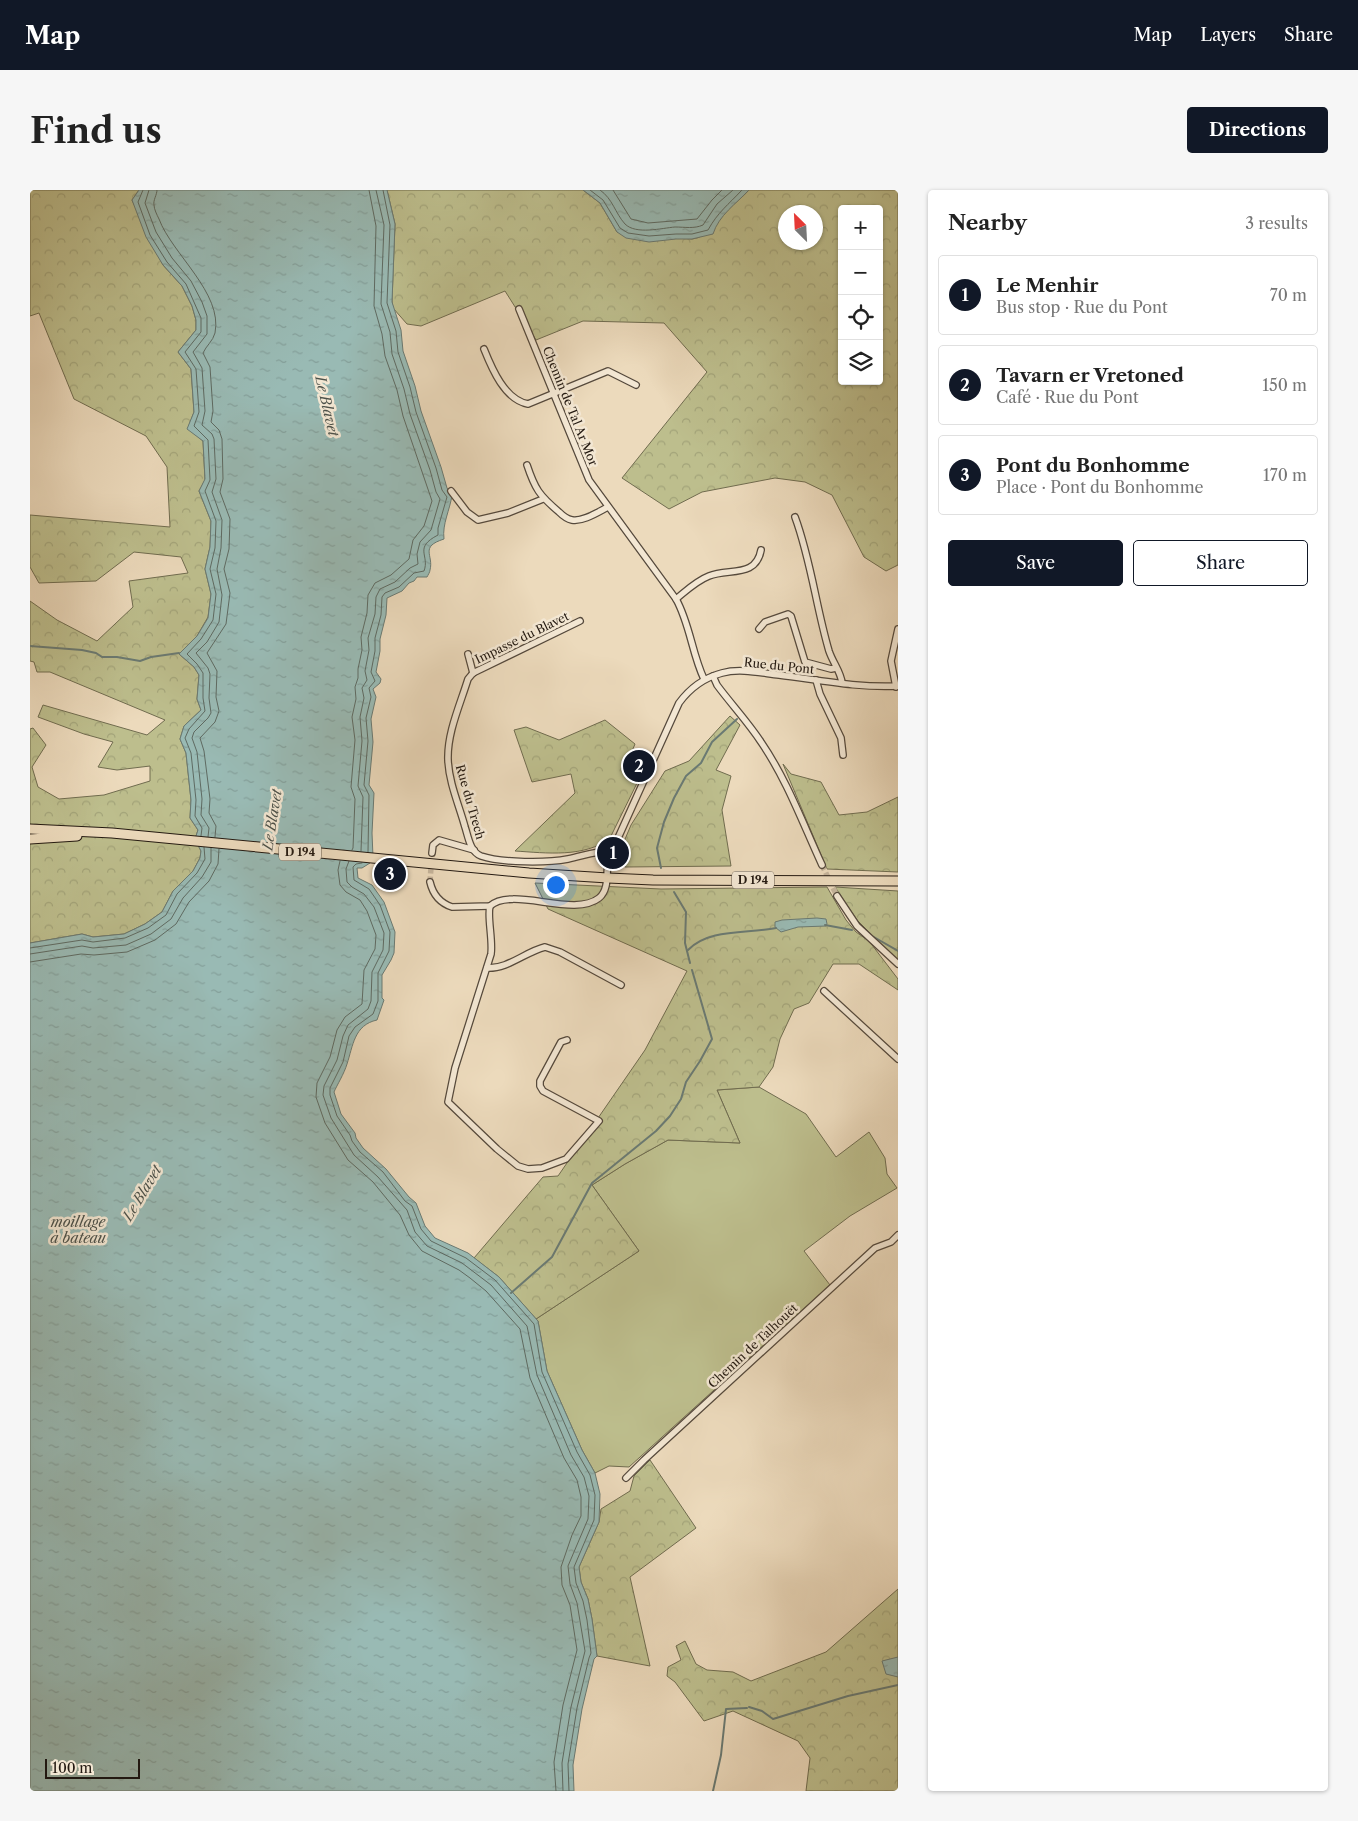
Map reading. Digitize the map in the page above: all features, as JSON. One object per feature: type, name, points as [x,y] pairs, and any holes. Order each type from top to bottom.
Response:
[{"type":"main road","name":"D 194","points":[[30,829],[112,833],[431,864],[608,878],[898,881]]},
{"type":"main road","name":"D 194","points":[[30,839],[82,836],[170,840]]},
{"type":"street","name":"Chemin de Tal Ar Mor","points":[[519,308],[587,475],[608,508],[683,611],[698,666],[704,679]]},
{"type":"street","points":[[484,349],[493,370],[502,384],[520,402],[528,404],[608,372],[636,385]]},
{"type":"street","points":[[527,465],[534,486],[543,499],[566,518],[579,520],[608,508]]},
{"type":"street","points":[[451,491],[466,512],[478,520],[508,514],[543,499]]},
{"type":"street","points":[[795,517],[803,537],[830,652],[841,675],[842,683]]},
{"type":"street","points":[[676,600],[699,581],[711,575],[742,570],[753,566],[759,560],[761,550]]},
{"type":"street","points":[[760,629],[765,622],[788,614],[791,616],[805,662],[831,670],[836,668]]},
{"type":"street","name":"Impasse du Blavet","points":[[473,673],[580,621]]},
{"type":"street","points":[[897,687],[891,661],[898,629]]},
{"type":"street","points":[[468,654],[473,673]]},
{"type":"street","name":"Rue du Pont","points":[[608,878],[607,863],[610,851],[618,838],[679,703],[688,692],[704,679],[733,671],[751,671],[842,683],[897,687]]},
{"type":"street","name":"Rue du Trech","points":[[473,673],[468,679],[454,724],[448,753],[454,790],[468,840],[474,850],[482,856],[532,861],[550,861],[600,851],[610,851]]},
{"type":"street","points":[[713,676],[717,685],[761,742],[788,791],[822,866]]},
{"type":"street","points":[[816,680],[820,694],[841,738],[843,755]]},
{"type":"street","points":[[432,853],[433,845],[440,840],[474,850]]},
{"type":"street","points":[[430,882],[436,897],[446,905],[461,907],[490,906],[495,902],[510,900],[580,904],[599,898],[604,891],[608,878]]},
{"type":"street","points":[[836,896],[857,926],[898,964]]},
{"type":"street","points":[[490,906],[493,942],[487,968],[448,1096],[448,1102],[451,1107],[518,1166],[528,1169],[542,1168],[566,1159],[599,1121],[543,1091],[540,1086],[540,1081],[561,1042],[567,1040]]},
{"type":"street","points":[[487,968],[507,964],[539,949],[552,948],[621,985]]},
{"type":"street","points":[[824,991],[898,1059]]},
{"type":"street","name":"Chemin de Talhouët","points":[[626,1478],[875,1248],[891,1242],[898,1235]]},
{"type":"green space","points":[[30,190],[139,190],[132,200],[163,265],[182,286],[192,306],[196,320],[196,330],[178,352],[191,369],[194,412],[188,428],[203,441],[205,480],[199,491],[211,521],[210,547],[205,569],[211,594],[208,617],[197,636],[179,654],[194,667],[199,675],[197,699],[201,710],[184,726],[180,739],[186,753],[191,800],[190,818],[198,830],[195,839],[201,851],[200,858],[193,871],[173,891],[162,912],[145,924],[124,934],[93,937],[82,934],[30,943],[30,729],[33,728],[46,745],[32,767],[38,787],[59,799],[104,795],[150,781],[150,766],[117,770],[98,767],[113,742],[84,734],[38,717],[43,705],[147,735],[165,720],[50,672],[37,672],[34,662],[30,661],[30,601],[57,620],[97,641],[133,607],[129,581],[188,573],[181,557],[134,552],[96,581],[39,583],[30,567],[30,515],[170,527],[167,467],[146,436],[74,399],[39,313],[30,316]]},
{"type":"green space","points":[[387,190],[583,190],[600,203],[617,232],[692,239],[707,233],[725,212],[749,190],[898,190],[898,565],[886,571],[864,557],[832,495],[805,482],[775,478],[702,492],[669,509],[622,478],[707,372],[664,323],[583,321],[536,340],[505,291],[421,326],[407,324],[393,308],[395,224]]},
{"type":"green space","points":[[730,716],[740,725],[716,770],[731,776],[722,810],[731,866],[625,867],[620,851],[631,825],[665,771],[689,761]]},
{"type":"green space","points":[[605,720],[635,744],[625,768],[641,775],[610,838],[589,849],[565,853],[515,851],[575,793],[571,774],[532,782],[514,730],[526,727],[559,740]]},
{"type":"green space","points":[[783,764],[791,774],[821,782],[839,815],[867,812],[898,797],[898,872],[827,869]]},
{"type":"green space","points":[[535,883],[661,889],[827,887],[846,920],[856,932],[869,941],[898,979],[898,990],[859,964],[833,964],[809,1003],[794,1009],[780,1039],[773,1067],[759,1087],[717,1090],[740,1143],[668,1140],[592,1185],[639,1251],[536,1319],[499,1277],[474,1258],[543,1177],[558,1176],[645,1050],[687,971],[548,909]]},
{"type":"green space","points":[[835,887],[898,891],[898,961],[857,920]]},
{"type":"green space","points":[[759,1087],[806,1114],[836,1157],[869,1132],[885,1158],[887,1174],[897,1188],[850,1216],[804,1251],[830,1285],[629,1467],[609,1466],[595,1473],[582,1450],[547,1371],[538,1321],[536,1319],[639,1251],[592,1185],[668,1140],[740,1143],[717,1090]]},
{"type":"green space","points":[[650,1460],[696,1528],[630,1577],[650,1666],[597,1656],[588,1599],[581,1582],[579,1567],[599,1522],[601,1509],[630,1491],[634,1476]]},
{"type":"green space","points":[[898,1589],[898,1791],[806,1791],[810,1758],[798,1741],[733,1711],[704,1721],[675,1682],[667,1676],[668,1667],[681,1660],[676,1646],[685,1641],[696,1664],[707,1670],[733,1672],[751,1681],[826,1652]]},
{"type":"water","points":[[139,190],[387,190],[395,224],[392,302],[401,330],[403,351],[421,411],[447,488],[452,495],[444,528],[444,539],[436,542],[430,548],[431,565],[427,577],[417,577],[402,591],[387,598],[386,615],[380,639],[376,672],[381,679],[380,683],[373,689],[376,697],[371,719],[373,742],[369,785],[374,793],[373,857],[370,863],[362,868],[357,868],[358,878],[372,885],[384,902],[395,932],[394,953],[382,975],[382,998],[384,1000],[377,1020],[363,1026],[359,1031],[353,1043],[346,1068],[334,1092],[341,1114],[355,1133],[356,1138],[363,1148],[386,1169],[416,1203],[425,1226],[435,1238],[468,1253],[499,1277],[538,1321],[547,1371],[582,1450],[595,1473],[600,1494],[599,1522],[579,1567],[581,1582],[588,1599],[597,1656],[594,1659],[582,1709],[573,1765],[574,1791],[30,1791],[30,943],[82,934],[93,937],[124,934],[145,924],[162,912],[173,891],[193,871],[200,858],[201,851],[195,839],[198,830],[190,818],[191,800],[186,753],[180,739],[184,726],[201,710],[197,699],[199,675],[194,667],[179,654],[197,636],[208,618],[211,594],[205,569],[210,547],[211,521],[199,491],[205,479],[203,441],[187,429],[194,412],[191,369],[178,352],[196,330],[196,320],[192,306],[182,286],[163,265],[146,237],[132,200]]},
{"type":"water","points":[[583,190],[749,190],[719,221],[713,234],[692,239],[649,242],[626,238],[617,232],[600,203]]},
{"type":"water","points":[[826,919],[826,926],[798,927],[781,932],[775,927],[775,922],[782,920]]},
{"type":"water","points":[[898,1657],[898,1677],[886,1674],[882,1661]]},
{"type":"waterway","points":[[30,646],[82,650],[96,653],[102,657],[117,657],[140,661],[151,657],[179,653]]},
{"type":"waterway","points":[[661,868],[657,848],[664,822],[674,798],[686,776],[701,763],[712,742],[737,719]]},
{"type":"waterway","points":[[674,892],[686,912],[685,943],[690,963]]},
{"type":"waterway","points":[[825,925],[852,930]]},
{"type":"waterway","points":[[688,950],[697,943],[718,935],[776,928]]},
{"type":"waterway","points":[[872,936],[898,951]]},
{"type":"waterway","points":[[511,1293],[552,1257],[592,1183],[656,1131],[670,1116],[681,1099],[686,1082],[712,1039],[692,970]]},
{"type":"waterway","points":[[749,1707],[762,1711],[773,1719],[848,1696],[898,1685]]},
{"type":"waterway","points":[[713,1791],[721,1755],[726,1709],[747,1708]]},
{"type":"tunnel","points":[[430,882],[432,853]]},
{"type":"tunnel","points":[[822,865],[837,896]]},
{"type":"place","name":"Tavarn er Vretoned","points":[[639,766]]},
{"type":"place","name":"Le Menhir","points":[[613,853]]},
{"type":"place","name":"Pont du Bonhomme","points":[[390,874]]},
{"type":"water label","name":"Le Blavet","points":[[327,406]]},
{"type":"water label","name":"Le Blavet","points":[[272,820]]},
{"type":"water label","name":"Le Blavet","points":[[142,1193]]},
{"type":"water label","name":"moillage à bateau","points":[[78,1230]]}]
